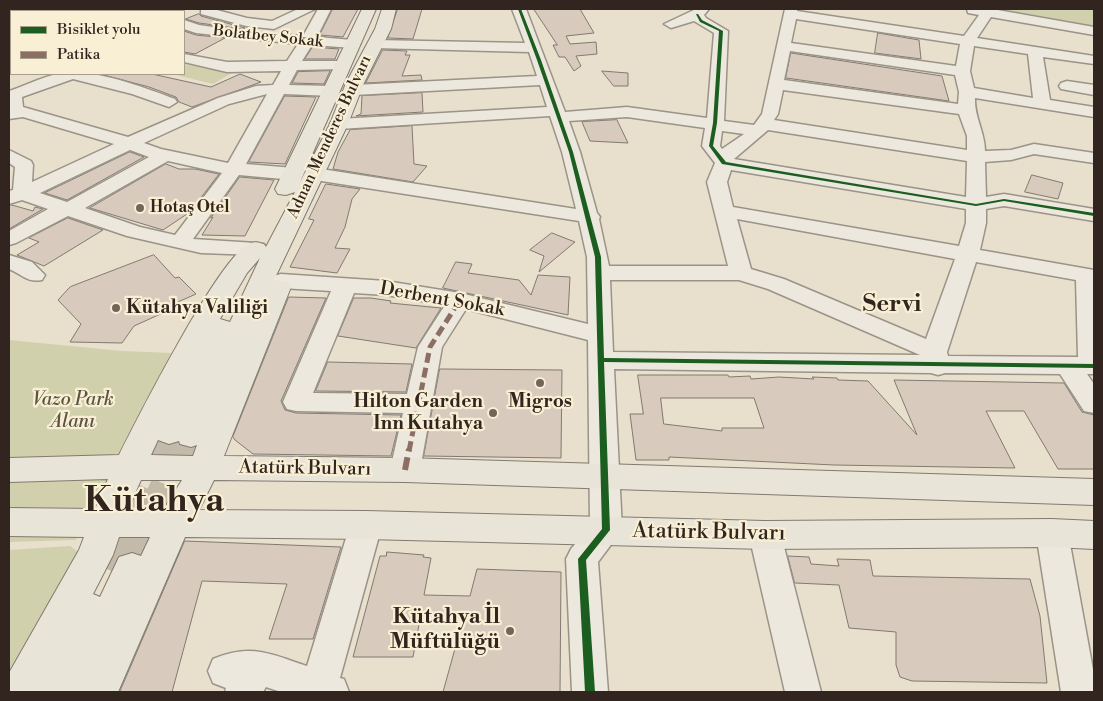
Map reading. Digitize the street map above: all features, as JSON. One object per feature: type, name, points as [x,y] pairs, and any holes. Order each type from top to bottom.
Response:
[{"type":"main road","name":"Adnan Menderes Bulvarı","points":[[277,207],[294,174],[369,9]]},
{"type":"main road","name":"Adnan Menderes Bulvarı","points":[[268,257],[315,174],[354,90],[355,83],[375,44],[389,9]]},
{"type":"main road","points":[[180,435],[268,257]]},
{"type":"main road","points":[[20,692],[95,556],[130,467],[186,351],[237,269],[268,257]]},
{"type":"main road","points":[[98,692],[173,525],[192,494],[204,467],[268,257]]},
{"type":"main road","name":"Atatürk Bulvarı","points":[[9,470],[130,467],[405,470],[606,478],[1094,492]]},
{"type":"main road","name":"Atatürk Bulvarı","points":[[9,522],[173,525],[366,525],[765,535],[1052,533],[1094,535]]},
{"type":"main road","points":[[45,692],[119,568],[74,692]]},
{"type":"street","points":[[185,17],[210,10],[252,22],[274,25],[308,9]]},
{"type":"street","points":[[180,242],[234,169],[277,91],[308,42],[324,9]]},
{"type":"street","points":[[519,9],[558,114],[590,218],[598,257],[606,478],[606,530],[582,559],[597,692]]},
{"type":"street","points":[[968,9],[1094,31]]},
{"type":"street","points":[[599,273],[741,273],[776,284],[936,359],[976,223],[978,156],[976,136],[962,71],[968,41],[985,11]]},
{"type":"street","points":[[671,24],[700,12],[701,21],[721,31],[715,123],[711,146],[724,163],[976,205],[1004,200],[1094,215]]},
{"type":"street","points":[[741,273],[717,182],[727,154],[762,127],[770,114],[791,12],[1094,60]]},
{"type":"street","points":[[188,59],[213,47],[252,22]]},
{"type":"street","name":"Bolatbey Sokak","points":[[185,24],[196,29],[234,34],[308,42],[353,44]]},
{"type":"street","points":[[375,44],[534,48]]},
{"type":"street","points":[[784,46],[962,71]]},
{"type":"street","points":[[1035,51],[1042,102]]},
{"type":"street","points":[[188,59],[227,67],[343,65]]},
{"type":"street","points":[[9,112],[15,109],[11,90],[69,75]]},
{"type":"street","points":[[77,75],[138,91],[169,102]]},
{"type":"street","points":[[354,90],[545,80]]},
{"type":"street","points":[[776,84],[967,101],[1042,102],[1094,112]]},
{"type":"street","points":[[1067,86],[1094,90]]},
{"type":"street","points":[[14,163],[15,195],[47,184],[176,119],[258,91],[332,91]]},
{"type":"street","points":[[9,112],[22,112],[166,155],[234,169],[294,174]]},
{"type":"street","points":[[339,124],[627,112],[762,127],[978,156],[1011,154],[1034,150],[1094,158]]},
{"type":"street","points":[[9,239],[166,155]]},
{"type":"street","points":[[315,174],[590,218]]},
{"type":"street","name":"Derbent Sokak","points":[[15,195],[131,231],[201,247],[268,257],[345,286],[386,288],[460,300],[602,348],[1084,366]]},
{"type":"street","points":[[724,211],[1091,276],[1084,366],[1094,404]]},
{"type":"street","points":[[9,261],[24,267],[34,275]]},
{"type":"street","points":[[345,286],[296,402],[418,404]]},
{"type":"street","points":[[405,470],[430,348],[460,300]]},
{"type":"street","points":[[242,677],[325,690],[366,525]]},
{"type":"street","points":[[1052,533],[1079,692]]},
{"type":"street","points":[[765,535],[803,692]]},
{"type":"green space","points":[[1000,9],[1094,9],[1094,26]]},
{"type":"green space","points":[[185,64],[232,73],[213,84],[176,75],[185,75]]},
{"type":"green space","name":"Vazo Park Alanı","points":[[9,340],[122,351],[173,353],[76,540],[9,542]]},
{"type":"green space","points":[[70,546],[81,554],[35,651],[11,692],[9,692],[9,550]]},
{"type":"building","points":[[333,9],[358,9],[343,37],[320,35]]},
{"type":"building","points":[[398,9],[422,9],[413,39],[388,38]]},
{"type":"building","points":[[534,9],[580,9],[594,33],[566,36],[570,44],[596,42],[597,54],[576,56],[581,66],[574,71],[565,57],[559,57],[553,45],[557,45]]},
{"type":"building","points":[[199,14],[245,28],[199,23],[186,19]]},
{"type":"building","points":[[185,31],[196,35],[225,38],[195,54],[185,52]]},
{"type":"building","points":[[878,33],[919,40],[921,59],[875,53]]},
{"type":"building","points":[[313,47],[339,49],[335,59],[305,59]]},
{"type":"building","points":[[383,50],[407,51],[405,55],[410,55],[402,76],[421,75],[422,80],[366,83]]},
{"type":"building","points":[[791,53],[942,76],[949,101],[786,78]]},
{"type":"building","points":[[330,71],[324,84],[292,83],[298,72]]},
{"type":"building","points":[[602,71],[628,73],[628,86],[614,86]]},
{"type":"building","points":[[240,74],[261,82],[192,107],[179,102],[176,97],[149,87],[104,75],[157,75],[211,87]]},
{"type":"building","points":[[422,93],[423,112],[356,116],[361,114],[362,96]]},
{"type":"building","points":[[285,96],[316,97],[285,164],[249,162]]},
{"type":"building","points":[[617,120],[628,143],[590,141],[582,122]]},
{"type":"building","points":[[412,126],[414,164],[427,166],[413,182],[333,169],[338,152],[350,130]]},
{"type":"building","points":[[130,152],[144,157],[67,200],[45,193]]},
{"type":"building","points":[[166,164],[179,169],[195,169],[219,174],[190,212],[163,230],[90,208]]},
{"type":"building","points":[[1032,175],[1063,183],[1058,199],[1025,192]]},
{"type":"building","points":[[240,177],[274,180],[245,236],[202,235],[213,217],[211,218]]},
{"type":"building","points":[[326,184],[360,189],[352,199],[345,227],[335,248],[350,249],[337,273],[290,267],[314,220],[309,219]]},
{"type":"building","points":[[12,205],[33,211],[35,207],[43,209],[9,229],[9,206]]},
{"type":"building","points":[[68,218],[103,230],[44,266],[17,255],[39,242],[29,238]]},
{"type":"building","points":[[552,233],[575,242],[539,272],[544,256],[530,250]]},
{"type":"building","name":"Kütahya Valiliği","points":[[154,255],[175,278],[179,277],[196,294],[162,309],[165,312],[134,326],[122,343],[70,342],[81,324],[58,300],[70,287]]},
{"type":"building","points":[[456,262],[472,264],[468,273],[519,280],[531,295],[538,275],[570,277],[568,315],[443,288]]},
{"type":"building","points":[[289,297],[326,298],[281,401],[285,410],[296,413],[401,415],[391,456],[253,454],[233,437]]},
{"type":"building","points":[[354,298],[371,298],[391,301],[390,303],[441,308],[416,348],[338,336]]},
{"type":"building","points":[[328,362],[412,364],[406,392],[316,391]]},
{"type":"building","name":"Hilton Garden Inn Kutahya","points":[[440,369],[562,370],[561,458],[424,456]]},
{"type":"building","points":[[638,375],[728,375],[729,377],[750,376],[751,379],[779,377],[837,378],[838,380],[868,381],[917,435],[894,380],[1064,383],[1082,412],[1094,415],[1094,469],[1058,469],[1024,411],[986,411],[1015,468],[834,465],[669,457],[669,460],[636,460],[630,414],[643,414]],"holes":[[[661,398],[754,398],[764,428],[722,428],[722,431],[664,424]]]},
{"type":"building","points":[[185,541],[341,547],[313,639],[269,639],[287,584],[202,581],[172,692],[120,692]]},
{"type":"building","name":"Kütahya İl Müftülüğü","points":[[387,552],[424,555],[423,557],[431,558],[424,595],[470,596],[477,569],[561,572],[560,692],[443,692],[464,616],[421,614],[413,657],[353,657],[380,556],[386,556]]},
{"type":"building","points":[[788,556],[809,557],[811,564],[839,566],[837,559],[870,560],[873,576],[1030,579],[1040,616],[1047,683],[912,681],[900,677],[896,665],[896,632],[849,628],[839,585],[795,583]]},
{"type":"tunnel","points":[[161,451],[169,433]]},
{"type":"tunnel","points":[[185,451],[191,436]]},
{"type":"tunnel","points":[[105,568],[161,449]]},
{"type":"tunnel","points":[[132,568],[185,449]]},
{"type":"marked path","points":[[405,470],[430,347],[460,300]]},
{"type":"cycle path","points":[[519,9],[571,152],[598,257],[606,530],[582,559],[590,692]]},
{"type":"cycle path","points":[[697,15],[701,21],[721,31],[715,123],[711,146],[724,163],[976,205],[1004,200],[1094,215]]},
{"type":"cycle path","points":[[602,360],[1094,366]]},
{"type":"place","name":"Hotaş Otel","points":[[140,208]]},
{"type":"place","name":"Kütahya Valiliği","points":[[116,308]]},
{"type":"place","name":"Migros","points":[[540,383]]},
{"type":"place","name":"Hilton Garden Inn Kutahya","points":[[493,413]]},
{"type":"place","name":"Kütahya İl Müftülüğü","points":[[510,631]]},
{"type":"district","name":"Servi","points":[[892,305]]},
{"type":"district","name":"Kütahya","points":[[154,503]]}]
